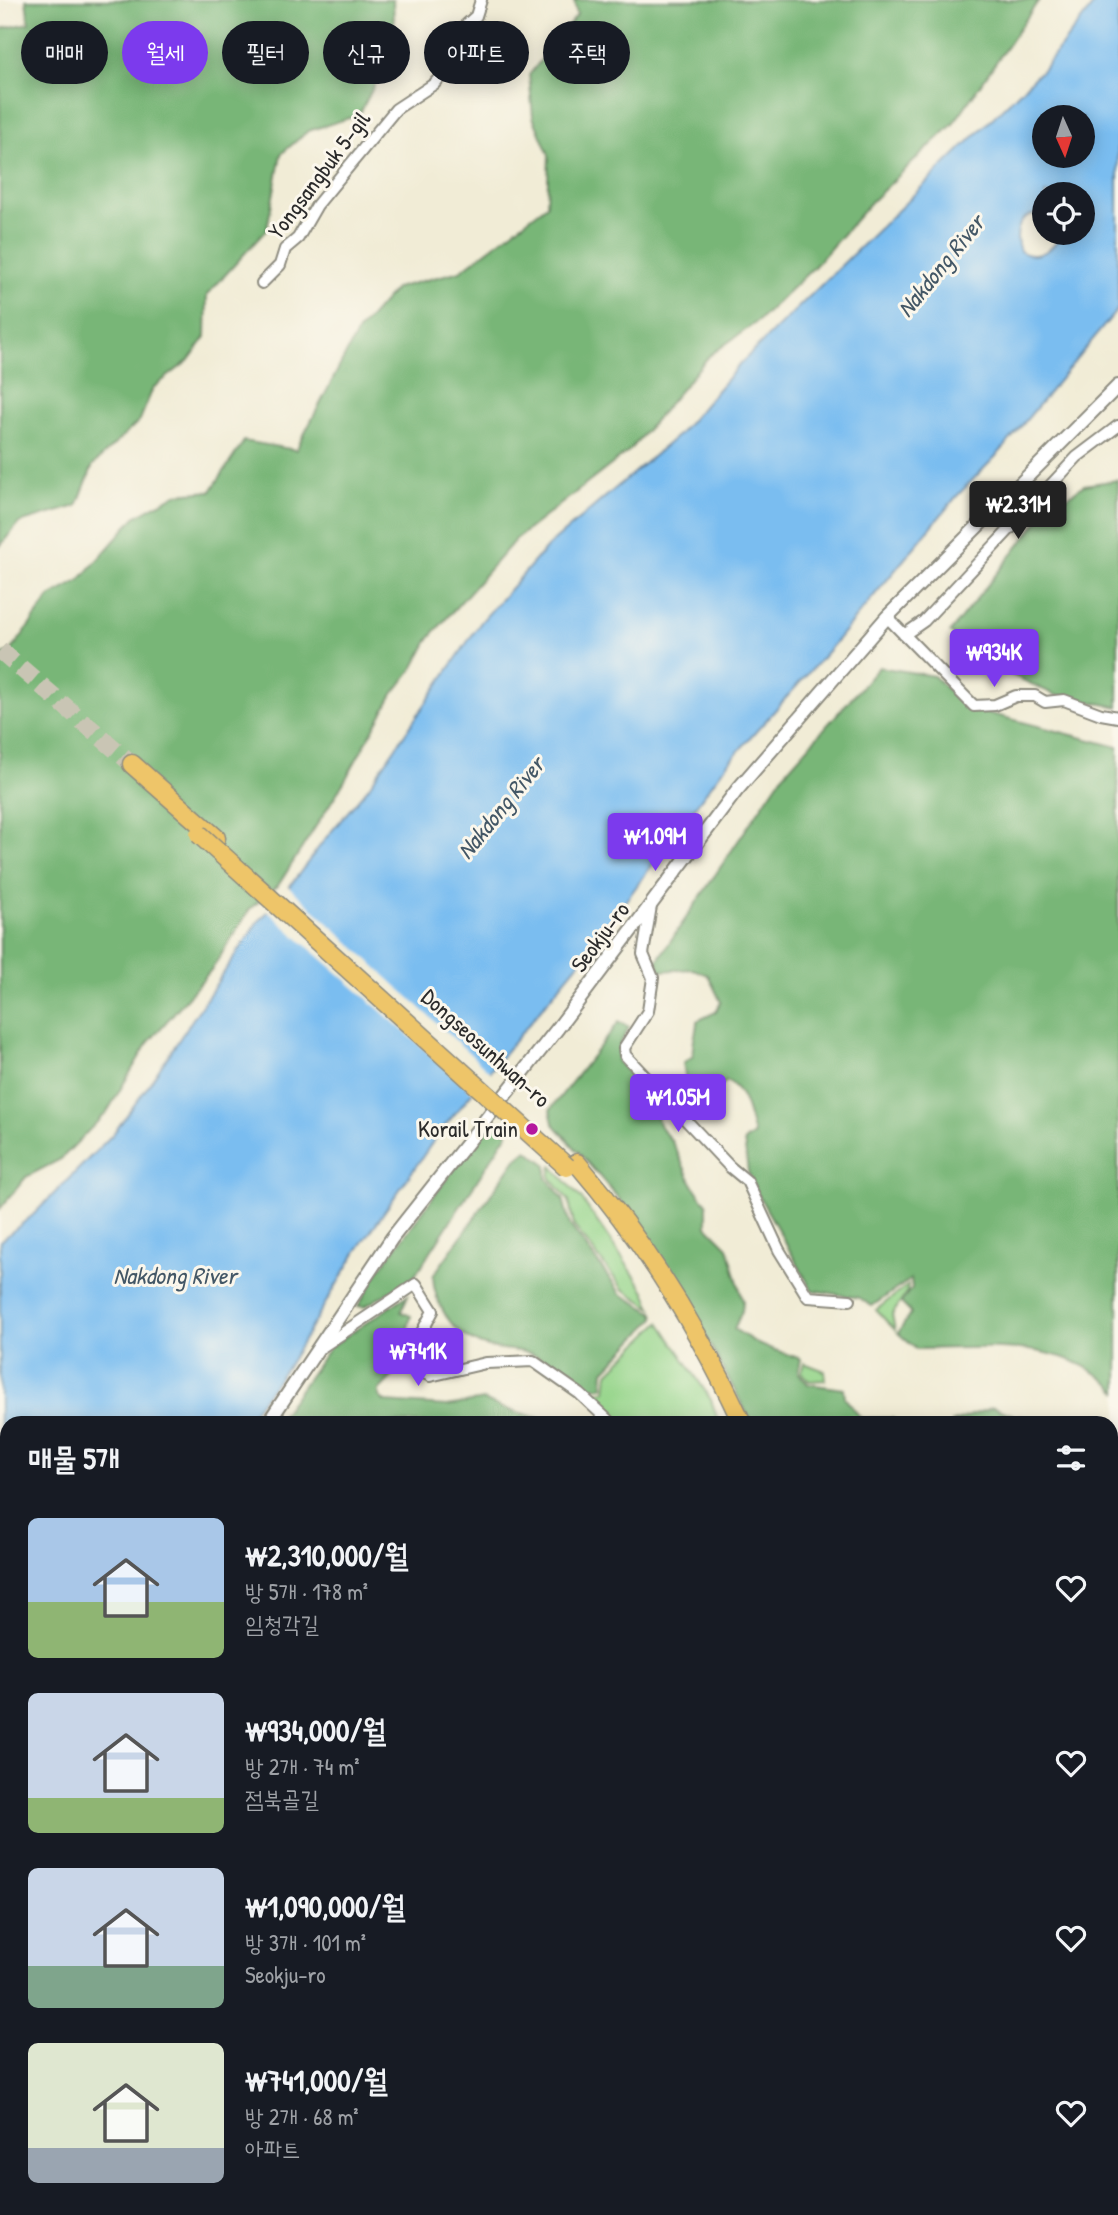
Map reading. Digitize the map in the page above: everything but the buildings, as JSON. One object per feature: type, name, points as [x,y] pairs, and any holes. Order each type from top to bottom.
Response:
[{"type":"highway","name":"Dongseosunhwan-ro","points":[[129,768],[572,1165],[644,1250],[716,1365],[739,1416]]},
{"type":"highway","name":"Dongseosunhwan-ro","points":[[572,1165],[640,1259],[708,1374],[728,1416]]},
{"type":"street","name":"Yongsangbuk 5-gil","points":[[262,283],[280,265],[285,249],[298,238],[317,205],[396,109],[434,84],[445,72],[449,40],[476,16],[481,0]]},
{"type":"street","name":"Seokju-ro","points":[[273,1416],[392,1238],[651,906],[744,781],[887,617],[1118,386]]},
{"type":"street","points":[[904,635],[924,621],[1077,457],[1118,426]]},
{"type":"street","points":[[887,617],[974,706],[995,705],[1016,696],[1035,696],[1045,702],[1064,700],[1101,715],[1118,717]]},
{"type":"street","points":[[651,906],[643,954],[653,978],[648,1012],[624,1048],[625,1055],[730,1167],[747,1181],[779,1250],[808,1297],[850,1300]]},
{"type":"street","points":[[321,1347],[416,1284],[433,1311],[405,1364],[430,1376],[486,1363],[533,1361],[580,1394],[604,1416]]},
{"type":"green space","points":[[26,0],[393,0],[394,21],[323,21],[323,84],[375,84],[359,115],[308,131],[281,154],[267,229],[207,295],[206,337],[188,361],[153,388],[140,420],[93,465],[77,506],[19,523],[0,546],[0,29],[21,25],[21,84],[108,84],[108,21],[29,21]]},
{"type":"green space","points":[[574,0],[1039,0],[953,124],[871,202],[813,268],[758,321],[709,356],[630,450],[516,539],[430,637],[414,667],[393,694],[344,782],[279,884],[250,909],[212,969],[147,1044],[107,1112],[61,1159],[26,1177],[0,1209],[0,657],[11,651],[50,597],[80,580],[135,517],[176,494],[211,491],[244,441],[296,450],[358,331],[396,288],[460,271],[547,205],[549,155],[533,117],[529,75],[543,58],[543,84],[630,84],[630,21],[572,21],[577,15]]},
{"type":"green space","points":[[1118,480],[1118,707],[1055,695],[978,659],[950,632],[1044,514],[1084,485]]},
{"type":"green space","points":[[879,667],[934,676],[965,707],[1118,747],[1118,1392],[1097,1374],[1074,1362],[1049,1354],[997,1348],[916,1349],[898,1333],[911,1313],[901,1303],[912,1288],[911,1279],[872,1306],[859,1298],[812,1290],[748,1172],[744,1141],[754,1135],[738,1090],[727,1081],[702,1101],[688,1092],[683,1063],[693,1056],[697,1021],[716,1012],[721,1002],[708,975],[693,969],[660,971],[657,961],[782,776]]},
{"type":"green space","points":[[619,1022],[629,1027],[620,1044],[617,1061],[659,1104],[659,1124],[671,1141],[696,1190],[707,1203],[707,1226],[728,1247],[743,1301],[742,1311],[734,1329],[760,1345],[801,1359],[798,1372],[808,1384],[844,1389],[845,1398],[859,1416],[748,1416],[687,1301],[627,1208],[553,1123],[550,1110]]},
{"type":"green space","points":[[491,1119],[508,1133],[414,1277],[364,1307],[358,1306],[380,1269]]},
{"type":"green space","points":[[527,1150],[547,1165],[547,1178],[563,1199],[570,1225],[621,1294],[654,1313],[655,1318],[604,1371],[603,1387],[575,1381],[532,1354],[485,1346],[469,1339],[446,1316],[437,1297],[433,1276],[516,1159]]},
{"type":"green space","points":[[552,1166],[581,1198],[645,1291],[652,1308],[623,1289],[574,1226],[569,1201],[550,1177]]},
{"type":"green space","points":[[908,1285],[908,1291],[892,1315],[895,1330],[876,1310]]},
{"type":"green space","points":[[408,1295],[401,1312],[411,1316],[399,1370],[379,1390],[379,1396],[385,1402],[447,1406],[484,1400],[501,1408],[532,1416],[281,1416],[330,1347]]},
{"type":"green space","points":[[660,1322],[711,1400],[717,1416],[615,1416],[593,1393],[606,1391],[608,1373]]},
{"type":"green space","points":[[804,1363],[825,1371],[826,1380],[809,1381],[801,1372]]},
{"type":"green space","points":[[993,1407],[1016,1416],[969,1416]]},
{"type":"water","name":"Nakdong River","points":[[1097,0],[1118,0],[1118,309],[1000,452],[956,497],[828,651],[727,764],[588,952],[439,1133],[357,1251],[289,1364],[249,1416],[0,1416],[0,1241],[33,1215],[113,1134],[257,923],[284,894],[368,788],[481,622],[548,546],[679,434],[741,363],[1045,67]]},
{"type":"pier","points":[[287,885],[492,1074],[475,1094],[265,909]]},
{"type":"tunnel","points":[[0,650],[132,764]]},
{"type":"place","name":"Korail Train","points":[[532,1129]]}]
